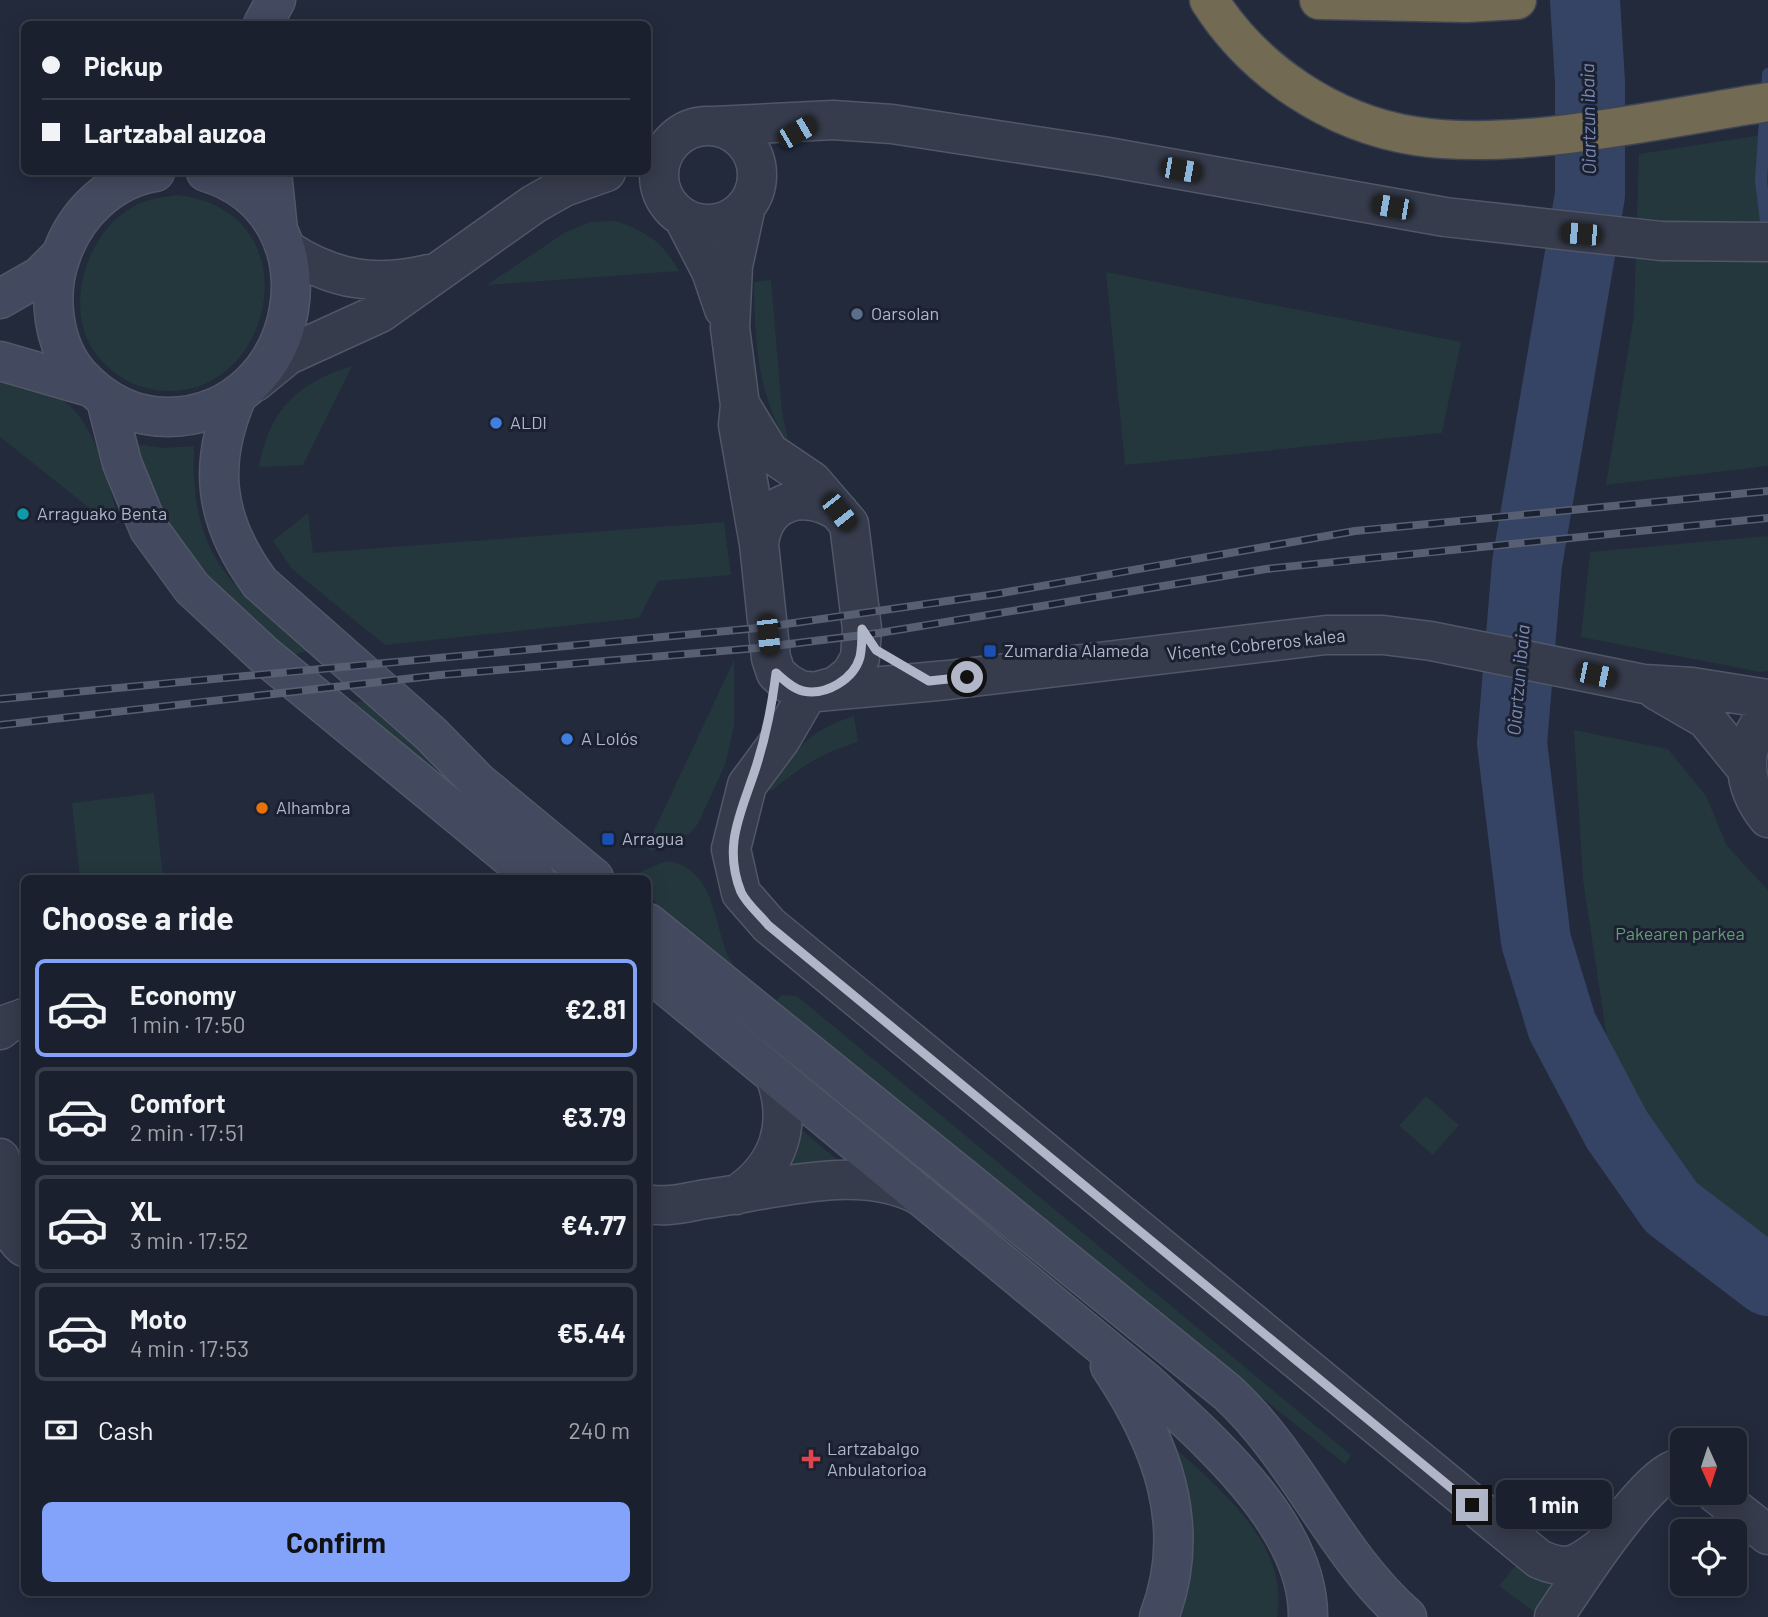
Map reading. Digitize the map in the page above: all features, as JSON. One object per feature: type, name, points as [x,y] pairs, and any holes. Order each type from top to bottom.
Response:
[{"type":"highway","points":[[1209,0],[1236,37],[1267,67],[1300,92],[1336,112],[1374,126],[1415,136],[1456,140],[1564,133],[1768,102]]},
{"type":"highway","points":[[1319,0],[1466,3],[1517,0]]},
{"type":"main road","points":[[0,299],[40,276],[60,256],[78,223],[102,196],[122,181],[140,175]]},
{"type":"main road","points":[[213,175],[237,185],[261,203],[282,240]]},
{"type":"main road","points":[[0,360],[98,393],[128,411],[155,417],[188,416],[215,408],[246,388],[272,358],[291,306],[292,278],[282,240],[272,175]]},
{"type":"main road","points":[[60,256],[54,304],[64,353],[98,393],[122,463],[149,529],[192,588],[262,654],[531,875]]},
{"type":"main road","points":[[246,388],[220,448],[218,478],[222,507],[243,559],[260,583],[431,734],[478,782],[590,875]]},
{"type":"main road","points":[[651,925],[1227,1392],[1269,1436],[1353,1558],[1406,1617]]},
{"type":"main road","points":[[651,973],[1070,1319],[1180,1414],[1221,1456],[1274,1519],[1298,1561],[1305,1583],[1308,1617]]},
{"type":"main road","points":[[1070,1319],[1104,1357],[1127,1392],[1161,1461],[1173,1525],[1173,1557],[1159,1617]]},
{"type":"street","points":[[730,328],[711,271],[677,212],[664,197],[659,175],[659,150],[690,129],[853,120],[1116,159],[1445,217],[1661,241],[1768,242]]},
{"type":"street","points":[[607,175],[636,186],[696,222],[723,222],[752,190],[781,145],[814,122]]},
{"type":"street","points":[[715,126],[740,137],[749,148],[752,190],[733,266],[730,328],[740,405],[738,425],[744,471],[759,544],[771,658],[776,673],[771,715],[731,849],[741,893],[768,925],[1539,1559],[1559,1568],[1581,1563],[1599,1549]]},
{"type":"street","points":[[246,388],[288,355],[380,313],[431,274],[534,204],[564,187],[597,175]]},
{"type":"street","points":[[282,240],[331,274],[356,280],[381,282],[431,274]]},
{"type":"street","points":[[740,405],[769,452],[812,481],[849,524],[854,547],[862,629],[860,658],[851,674],[836,686],[813,692],[787,683],[776,673]]},
{"type":"street","points":[[759,544],[764,520],[782,504],[815,501],[839,512]]},
{"type":"street","points":[[862,629],[876,650],[938,680]]},
{"type":"street","name":"Vicente Cobreros kalea","points":[[813,692],[1326,635],[1383,635],[1452,645],[1644,684],[1692,687],[1768,699]]},
{"type":"street","name":"Vicente Cobreros kalea","points":[[1644,684],[1706,719],[1746,768]]},
{"type":"street","points":[[751,778],[813,692]]},
{"type":"street","points":[[1768,715],[1752,737],[1746,768],[1749,786],[1768,818]]},
{"type":"street","points":[[0,1030],[21,1019]]},
{"type":"street","points":[[736,1195],[766,1170],[782,1134],[782,1095],[775,1076]]},
{"type":"street","points":[[0,1158],[7,1220],[16,1240],[21,1244]]},
{"type":"street","points":[[651,1205],[659,1206],[865,1179],[884,1181],[919,1195]]},
{"type":"street","points":[[1554,1617],[1599,1549],[1664,1472],[1670,1471]]},
{"type":"street","points":[[1730,1505],[1768,1535]]},
{"type":"green space","points":[[1768,134],[1768,466],[1606,485],[1634,315],[1639,154]]},
{"type":"green space","points":[[177,195],[222,209],[251,236],[264,271],[262,309],[249,344],[224,373],[189,389],[146,388],[121,377],[106,365],[89,343],[80,305],[82,285],[95,247],[106,230],[120,216],[141,203]]},
{"type":"green space","points":[[617,221],[654,240],[667,252],[679,271],[487,285],[564,233],[590,222]]},
{"type":"green space","points":[[1106,272],[1461,342],[1442,433],[1125,465]]},
{"type":"green space","points":[[771,280],[782,412],[790,449],[764,388],[757,348],[754,282]]},
{"type":"green space","points":[[352,366],[303,465],[259,467],[270,430],[278,414],[289,402],[301,390],[316,381]]},
{"type":"green space","points":[[0,377],[52,393],[67,403],[79,417],[98,450],[119,523],[107,522],[0,437]]},
{"type":"green space","points":[[132,443],[163,448],[194,446],[199,515],[208,542],[220,565],[257,607],[308,651],[284,657],[237,619],[175,541]]},
{"type":"green space","points":[[308,513],[313,553],[724,522],[731,575],[658,581],[639,618],[385,645],[292,569],[273,541]]},
{"type":"green space","points":[[1768,536],[1768,671],[1760,672],[1581,637],[1590,552]]},
{"type":"green space","points":[[734,660],[734,726],[725,765],[698,824],[690,833],[652,851],[646,848]]},
{"type":"green space","points":[[364,701],[417,742],[567,875],[551,875],[339,704]]},
{"type":"green space","points":[[854,716],[858,742],[812,762],[771,791],[768,788],[804,743],[825,728]]},
{"type":"green space","name":"Pakearen parkea","points":[[1574,730],[1668,749],[1706,796],[1727,846],[1768,890],[1768,1249],[1708,1199],[1612,1071],[1583,880]]},
{"type":"green space","points":[[154,793],[163,875],[80,875],[72,803]]},
{"type":"green space","points":[[666,861],[682,865],[694,873],[709,897],[728,956],[748,982],[671,924],[651,894],[651,875],[638,873]]},
{"type":"green space","points":[[781,995],[797,996],[1351,1455],[1345,1464],[773,1006]]},
{"type":"green space","points":[[1426,1096],[1459,1125],[1433,1155],[1399,1126]]},
{"type":"green space","points":[[798,1127],[853,1173],[778,1175]]},
{"type":"green space","points":[[1173,1446],[1230,1500],[1262,1542],[1273,1566],[1278,1590],[1277,1617],[1171,1617]]},
{"type":"green space","points":[[1517,1564],[1549,1584],[1549,1595],[1537,1614],[1499,1586]]},
{"type":"waterway","name":"Oiartzun ibaia","points":[[1585,0],[1590,82],[1590,195],[1527,564],[1512,743],[1536,941],[1562,1026],[1617,1130],[1671,1207],[1768,1281]]},
{"type":"waterway","points":[[1768,74],[1761,181],[1768,238]]},
{"type":"railway","points":[[0,699],[758,628],[996,594],[1355,531],[1768,491]]},
{"type":"railway","points":[[0,725],[440,675],[757,648],[879,633],[1266,569],[1768,518]]},
{"type":"place","name":"Oarsolan","points":[[857,314]]},
{"type":"place","name":"ALDI","points":[[496,423]]},
{"type":"place","name":"Arraguako Benta","points":[[23,514]]},
{"type":"place","name":"Zumardia Alameda","points":[[990,651]]},
{"type":"place","name":"A Lolós","points":[[567,739]]},
{"type":"place","name":"Alhambra","points":[[262,808]]},
{"type":"place","name":"Arragua","points":[[608,839]]},
{"type":"place","name":"Lartzabalgo Anbulatorioa","points":[[811,1459]]},
{"type":"route","points":[[967,677],[929,681],[895,664],[876,650],[862,629],[860,658],[851,674],[836,686],[817,692],[802,691],[776,673],[771,715],[755,771],[747,785],[731,849],[741,893],[768,925],[1472,1505]]}]
